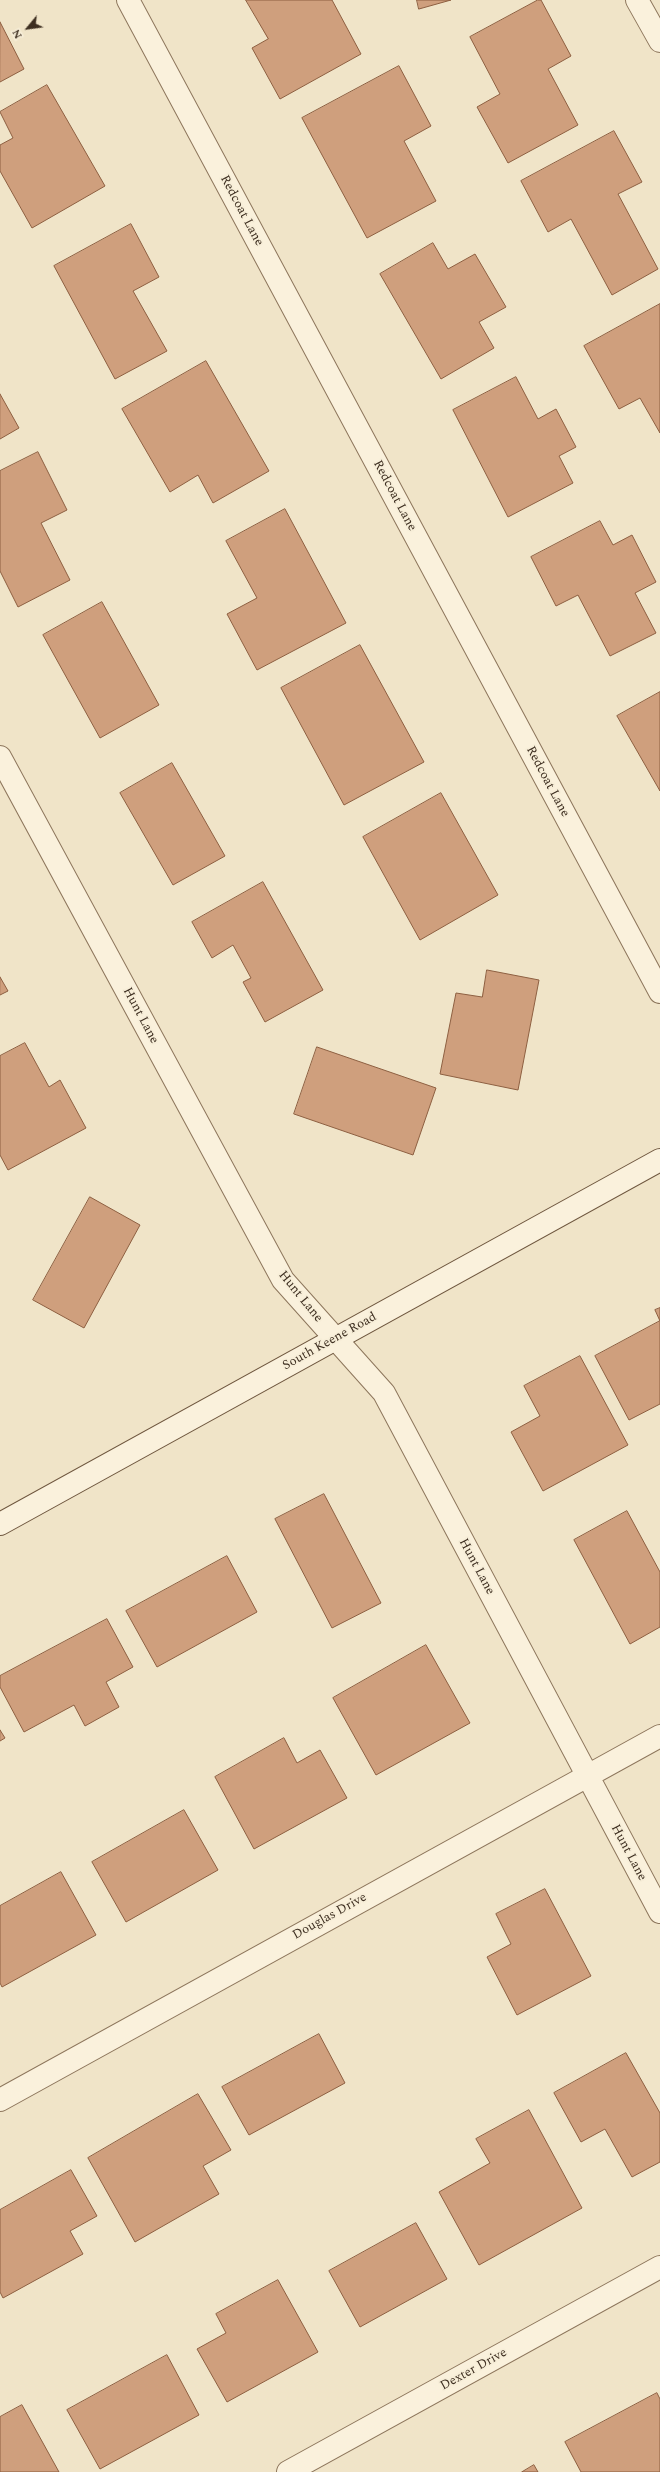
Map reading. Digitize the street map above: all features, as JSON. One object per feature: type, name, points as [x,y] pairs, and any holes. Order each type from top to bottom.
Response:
[{"type":"street","name":"Redcoat Lane","points":[[128,0],[660,992]]},
{"type":"street","points":[[637,0],[660,41]]},
{"type":"street","name":"Hunt Lane","points":[[0,757],[283,1280],[335,1340],[384,1393],[586,1776],[660,1912]]},
{"type":"street","name":"South Keene Road","points":[[0,1524],[660,1160]]},
{"type":"street","name":"Douglas Drive","points":[[0,2100],[660,1736]]},
{"type":"street","name":"Dexter Drive","points":[[288,2472],[660,2268]]},
{"type":"building","points":[[246,0],[332,0],[361,54],[280,99],[252,48],[268,39]]},
{"type":"building","points":[[417,0],[451,0],[419,9]]},
{"type":"building","points":[[538,0],[541,0],[571,56],[548,69],[578,125],[508,163],[477,107],[500,94],[470,37]]},
{"type":"building","points":[[0,22],[24,69],[0,82]]},
{"type":"building","points":[[399,66],[431,126],[404,141],[436,201],[367,238],[302,118]]},
{"type":"building","points":[[47,85],[105,186],[32,228],[0,171],[0,145],[13,138],[0,112]]},
{"type":"building","points":[[614,131],[642,182],[618,194],[658,269],[612,295],[571,219],[548,232],[521,181]]},
{"type":"building","points":[[131,224],[159,277],[133,291],[167,351],[115,379],[54,266]]},
{"type":"building","points":[[433,243],[448,269],[475,254],[506,307],[479,322],[494,348],[441,379],[380,274]]},
{"type":"building","points":[[660,304],[660,433],[640,398],[619,409],[584,346]]},
{"type":"building","points":[[206,361],[269,471],[213,503],[198,475],[170,492],[122,409]]},
{"type":"building","points":[[516,377],[538,419],[556,409],[576,447],[559,456],[573,483],[508,517],[453,410]]},
{"type":"building","points":[[0,394],[19,428],[0,439]]},
{"type":"building","points":[[38,452],[67,510],[41,523],[70,580],[18,607],[0,571],[0,471]]},
{"type":"building","points":[[285,509],[346,623],[257,670],[227,614],[257,598],[226,541]]},
{"type":"building","points":[[600,521],[613,545],[632,535],[656,582],[635,593],[656,633],[610,656],[578,595],[556,606],[531,557]]},
{"type":"building","points":[[102,602],[159,705],[100,738],[43,635]]},
{"type":"building","points":[[360,645],[424,762],[344,805],[281,688]]},
{"type":"building","points":[[660,692],[660,791],[617,716]]},
{"type":"building","points":[[172,763],[225,856],[173,885],[120,793]]},
{"type":"building","points":[[441,793],[498,895],[420,940],[363,837]]},
{"type":"building","points":[[263,882],[323,990],[265,1022],[243,982],[251,978],[233,945],[212,958],[192,922]]},
{"type":"building","points":[[487,970],[539,980],[518,1090],[440,1074],[456,993],[482,997]]},
{"type":"building","points":[[0,977],[8,991],[0,995]]},
{"type":"building","points":[[25,1043],[49,1087],[60,1080],[86,1128],[8,1170],[0,1155],[0,1056]]},
{"type":"building","points":[[317,1047],[436,1088],[413,1155],[294,1114]]},
{"type":"building","points":[[90,1197],[140,1225],[84,1328],[33,1300]]},
{"type":"building","points":[[660,1308],[660,1321],[655,1310]]},
{"type":"building","points":[[660,1321],[660,1404],[629,1420],[595,1356]]},
{"type":"building","points":[[580,1356],[628,1445],[543,1491],[511,1432],[540,1416],[524,1386]]},
{"type":"building","points":[[324,1494],[381,1603],[332,1628],[275,1519]]},
{"type":"building","points":[[627,1511],[660,1572],[660,1627],[630,1644],[574,1540]]},
{"type":"building","points":[[227,1556],[257,1612],[157,1667],[126,1611]]},
{"type":"building","points":[[107,1619],[133,1667],[106,1682],[119,1707],[85,1726],[74,1705],[24,1732],[0,1687],[0,1676]]},
{"type":"building","points":[[426,1645],[470,1723],[376,1775],[333,1698]]},
{"type":"building","points":[[0,1730],[5,1738],[0,1741]]},
{"type":"building","points":[[284,1738],[297,1763],[320,1750],[347,1798],[254,1849],[215,1777]]},
{"type":"building","points":[[184,1810],[218,1870],[126,1922],[92,1862]]},
{"type":"building","points":[[61,1872],[96,1935],[2,1987],[0,1983],[0,1906]]},
{"type":"building","points":[[545,1889],[591,1976],[517,2015],[487,1957],[511,1944],[496,1914]]},
{"type":"building","points":[[319,2034],[345,2083],[249,2135],[222,2087]]},
{"type":"building","points":[[626,2053],[660,2113],[660,2162],[632,2177],[605,2129],[581,2142],[554,2093]]},
{"type":"building","points":[[198,2094],[231,2150],[203,2166],[219,2194],[135,2242],[88,2158]]},
{"type":"building","points":[[529,2110],[582,2208],[479,2265],[439,2192],[490,2163],[476,2139]]},
{"type":"building","points":[[71,2170],[97,2216],[70,2231],[83,2254],[3,2298],[0,2292],[0,2210]]},
{"type":"building","points":[[416,2223],[447,2279],[360,2327],[329,2271]]},
{"type":"building","points":[[278,2280],[318,2352],[227,2402],[197,2349],[226,2333],[216,2314]]},
{"type":"building","points":[[167,2355],[199,2415],[100,2469],[67,2410]]},
{"type":"building","points":[[657,2393],[660,2399],[660,2472],[581,2472],[565,2442]]},
{"type":"building","points":[[22,2405],[59,2472],[0,2472],[0,2417]]},
{"type":"building","points":[[534,2465],[538,2472],[522,2472]]}]
